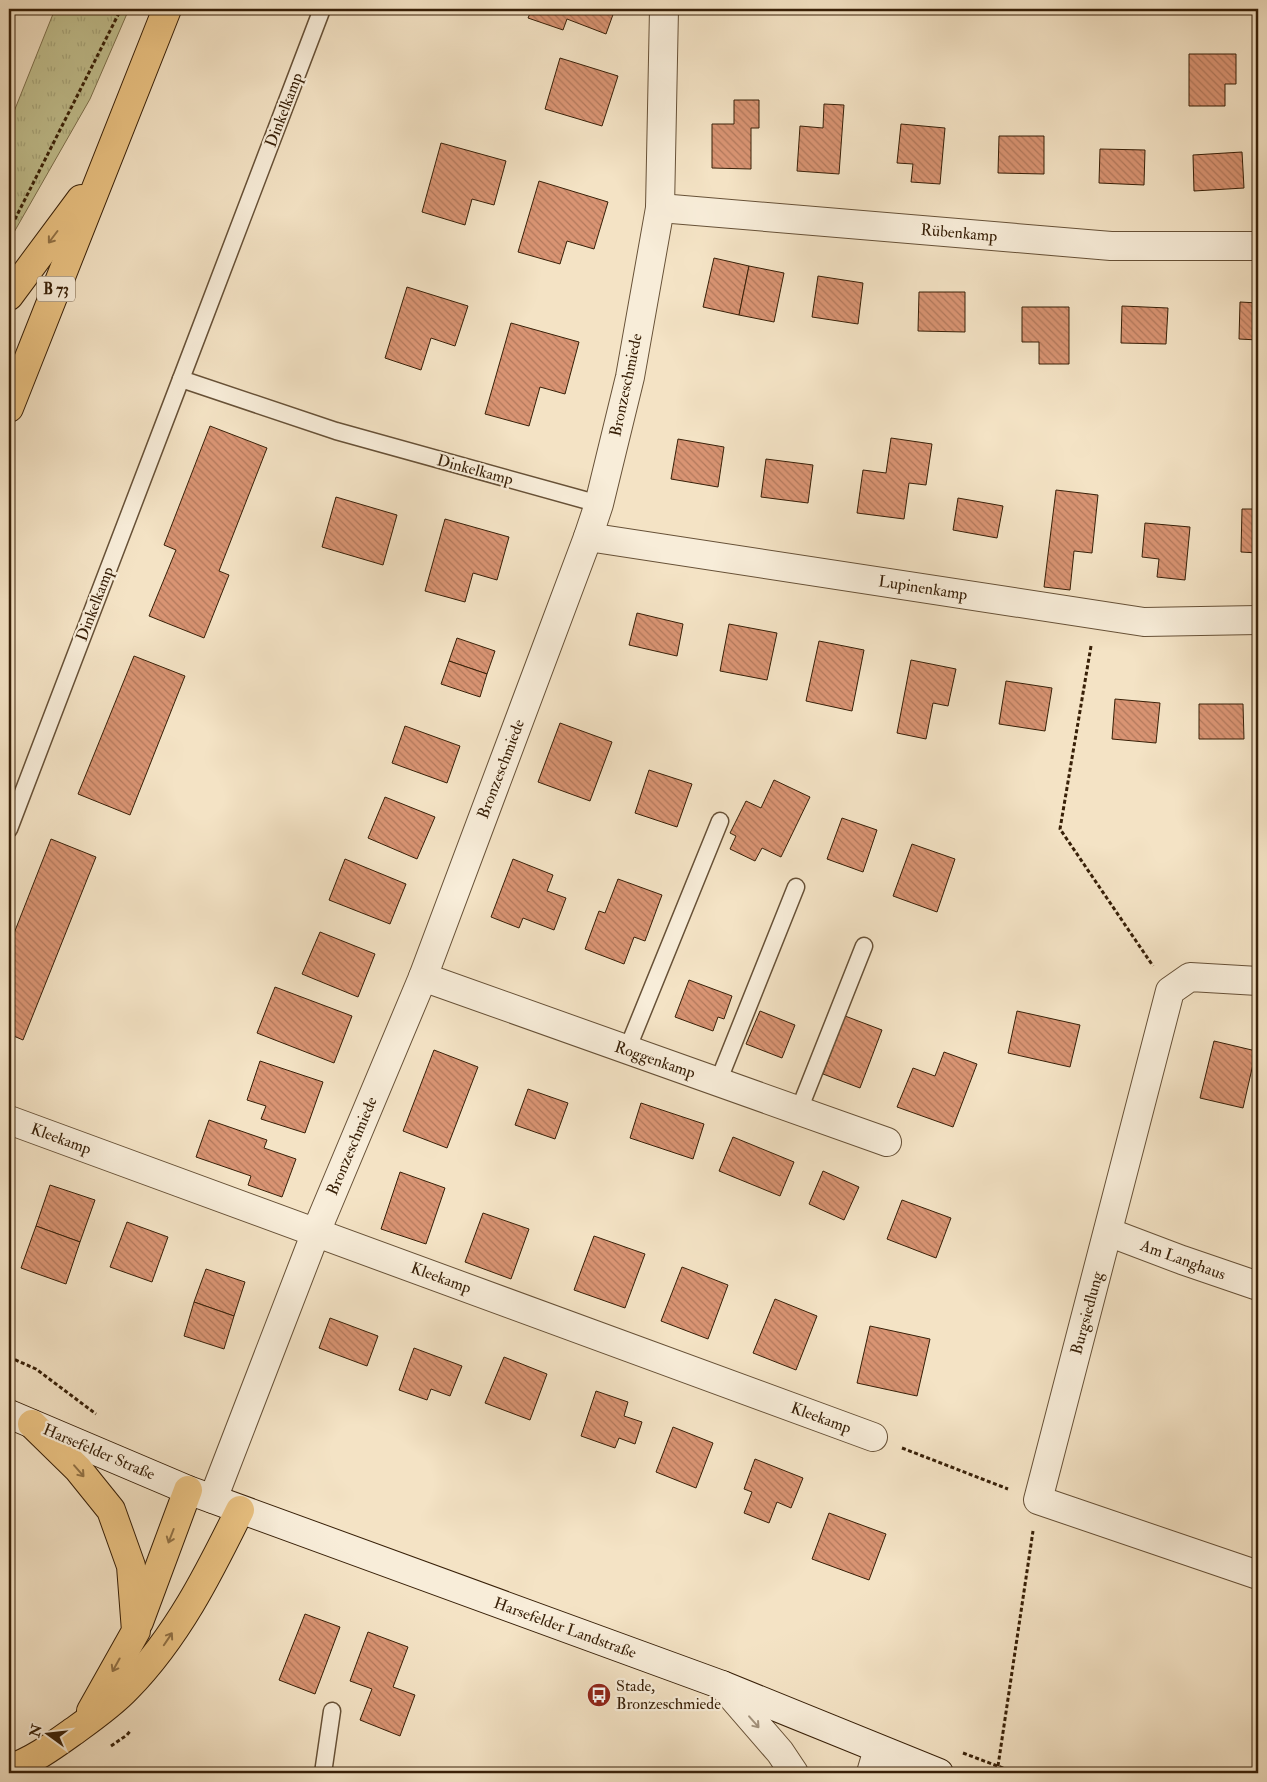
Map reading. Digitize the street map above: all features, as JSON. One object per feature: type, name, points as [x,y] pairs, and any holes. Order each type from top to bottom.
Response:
[{"type":"main road","name":"B 73","points":[[9,408],[167,9]]},
{"type":"main road","points":[[9,296],[103,170]]},
{"type":"main road","points":[[20,1419],[78,1469],[111,1510],[131,1566],[136,1630]]},
{"type":"main road","points":[[85,1723],[136,1630],[200,1495]]},
{"type":"main road","points":[[9,1768],[26,1763],[85,1723],[126,1690],[158,1654],[191,1604],[211,1569],[240,1510]]},
{"type":"street","name":"Bronzeschmiede","points":[[200,1495],[316,1232],[423,977],[599,504],[630,378],[660,208],[664,9]]},
{"type":"street","name":"Rübenkamp","points":[[660,208],[1111,246],[1258,246]]},
{"type":"street","name":"Lupinenkamp","points":[[588,537],[1144,622],[1258,620]]},
{"type":"street","name":"Roggenkamp","points":[[423,977],[887,1142]]},
{"type":"street","points":[[1170,992],[1190,977],[1258,981]]},
{"type":"street","name":"Burgsiedlung","points":[[1038,1500],[1170,992]]},
{"type":"street","name":"Kleekamp","points":[[9,1120],[873,1437]]},
{"type":"street","name":"Am Langhaus","points":[[1108,1232],[1258,1286]]},
{"type":"street","name":"Harsefelder Straße","points":[[20,1419],[200,1495]]},
{"type":"street","name":"Harsefelder Landstraße","points":[[200,1495],[722,1685],[874,1761],[934,1772]]},
{"type":"street","points":[[1038,1500],[1258,1575]]},
{"type":"street","points":[[722,1685],[780,1752],[794,1773]]},
{"type":"lane","name":"Dinkelkamp","points":[[9,829],[322,9]]},
{"type":"lane","name":"Dinkelkamp","points":[[181,379],[336,432],[599,504]]},
{"type":"lane","points":[[627,1050],[720,821]]},
{"type":"lane","points":[[718,1082],[796,887]]},
{"type":"lane","points":[[799,1110],[864,946]]},
{"type":"lane","points":[[323,1773],[332,1711]]},
{"type":"path","points":[[9,231],[121,9]]},
{"type":"path","points":[[1096,615],[1060,830],[1170,992]]},
{"type":"path","points":[[873,1437],[1038,1500],[998,1766]]},
{"type":"green space","points":[[55,9],[129,9],[90,99],[9,241],[9,124]]},
{"type":"building","points":[[532,9],[615,9],[606,34],[567,19],[563,30],[528,18]]},
{"type":"building","points":[[1189,54],[1236,54],[1236,84],[1225,84],[1225,106],[1189,106]]},
{"type":"building","points":[[560,58],[618,76],[602,126],[545,109]]},
{"type":"building","points":[[734,100],[759,100],[759,128],[751,128],[751,169],[712,168],[712,124],[734,124]]},
{"type":"building","points":[[824,104],[844,105],[839,174],[797,171],[800,126],[823,128]]},
{"type":"building","points":[[901,124],[945,128],[940,184],[911,182],[913,164],[897,163]]},
{"type":"building","points":[[999,136],[1044,136],[1044,174],[998,173]]},
{"type":"building","points":[[441,143],[506,161],[494,205],[472,199],[465,225],[422,212]]},
{"type":"building","points":[[1100,149],[1145,150],[1144,185],[1099,183]]},
{"type":"building","points":[[1242,152],[1244,188],[1194,191],[1193,155]]},
{"type":"building","points":[[539,181],[608,202],[594,249],[567,241],[560,264],[518,252]]},
{"type":"building","points":[[714,258],[749,266],[739,315],[703,307]]},
{"type":"building","points":[[749,266],[784,273],[774,322],[739,315]]},
{"type":"building","points":[[818,276],[863,283],[858,324],[812,317]]},
{"type":"building","points":[[407,287],[468,306],[455,346],[431,338],[421,370],[385,358]]},
{"type":"building","points":[[919,292],[965,292],[965,332],[918,331]]},
{"type":"building","points":[[1240,302],[1258,303],[1258,340],[1239,339]]},
{"type":"building","points":[[1122,306],[1168,308],[1166,344],[1121,343]]},
{"type":"building","points":[[1022,307],[1069,307],[1069,364],[1039,364],[1039,342],[1022,342]]},
{"type":"building","points":[[511,323],[579,342],[565,394],[540,387],[529,426],[485,414]]},
{"type":"building","points":[[1253,390],[1258,390],[1258,425],[1254,425]]},
{"type":"building","points":[[210,426],[267,448],[219,571],[229,575],[204,638],[149,616],[176,550],[164,545]]},
{"type":"building","points":[[891,438],[932,444],[926,485],[909,483],[904,519],[857,513],[863,470],[886,473]]},
{"type":"building","points":[[678,439],[724,447],[718,487],[671,479]]},
{"type":"building","points":[[766,459],[813,465],[808,503],[761,497]]},
{"type":"building","points":[[1056,490],[1098,495],[1092,553],[1074,551],[1070,590],[1044,587]]},
{"type":"building","points":[[336,497],[397,515],[383,565],[322,547]]},
{"type":"building","points":[[958,498],[1003,506],[997,538],[953,530]]},
{"type":"building","points":[[1242,509],[1258,509],[1258,553],[1241,552]]},
{"type":"building","points":[[445,519],[509,537],[497,580],[473,573],[465,602],[425,591]]},
{"type":"building","points":[[1145,523],[1190,527],[1185,580],[1157,577],[1159,559],[1142,557]]},
{"type":"building","points":[[637,613],[683,624],[677,656],[629,645]]},
{"type":"building","points":[[729,624],[777,633],[767,680],[720,671]]},
{"type":"building","points":[[457,638],[495,651],[487,674],[449,661]]},
{"type":"building","points":[[819,641],[864,650],[852,711],[806,701]]},
{"type":"building","points":[[134,656],[185,676],[130,815],[78,794]]},
{"type":"building","points":[[911,660],[956,669],[948,706],[933,703],[926,739],[897,733]]},
{"type":"building","points":[[449,661],[487,674],[480,697],[441,684]]},
{"type":"building","points":[[1006,681],[1052,688],[1045,731],[999,724]]},
{"type":"building","points":[[1115,699],[1160,703],[1156,743],[1112,739]]},
{"type":"building","points":[[1199,704],[1243,704],[1244,739],[1199,739]]},
{"type":"building","points":[[560,723],[612,742],[590,801],[538,782]]},
{"type":"building","points":[[405,726],[460,746],[447,783],[392,763]]},
{"type":"building","points":[[649,770],[692,784],[677,827],[635,813]]},
{"type":"building","points":[[774,780],[810,797],[781,857],[762,848],[755,861],[730,849],[736,836],[730,833],[746,801],[761,808]]},
{"type":"building","points":[[385,797],[435,817],[417,859],[368,838]]},
{"type":"building","points":[[842,818],[877,830],[863,872],[827,859]]},
{"type":"building","points":[[51,839],[96,857],[23,1040],[9,1034],[9,946]]},
{"type":"building","points":[[912,844],[955,859],[937,912],[893,896]]},
{"type":"building","points":[[345,859],[406,884],[390,924],[329,900]]},
{"type":"building","points":[[513,859],[553,875],[547,891],[566,898],[554,930],[523,918],[519,928],[491,917]]},
{"type":"building","points":[[618,879],[662,895],[645,941],[634,937],[624,964],[585,949],[599,911],[605,913]]},
{"type":"building","points":[[320,932],[375,954],[358,997],[302,974]]},
{"type":"building","points":[[689,980],[732,996],[724,1019],[718,1017],[713,1031],[675,1017]]},
{"type":"building","points":[[275,987],[352,1016],[334,1063],[257,1033]]},
{"type":"building","points":[[760,1011],[795,1025],[782,1058],[746,1044]]},
{"type":"building","points":[[1017,1011],[1080,1025],[1070,1067],[1008,1053]]},
{"type":"building","points":[[845,1016],[882,1030],[860,1088],[823,1074]]},
{"type":"building","points":[[1214,1041],[1256,1051],[1243,1108],[1200,1098]]},
{"type":"building","points":[[434,1050],[478,1067],[447,1148],[403,1131]]},
{"type":"building","points":[[944,1052],[977,1064],[953,1127],[897,1107],[913,1068],[935,1076]]},
{"type":"building","points":[[260,1061],[323,1082],[305,1133],[261,1119],[266,1106],[247,1100]]},
{"type":"building","points":[[528,1089],[568,1103],[555,1139],[515,1125]]},
{"type":"building","points":[[641,1103],[704,1124],[693,1159],[630,1138]]},
{"type":"building","points":[[209,1120],[267,1140],[264,1148],[296,1159],[282,1197],[248,1185],[251,1176],[196,1157]]},
{"type":"building","points":[[733,1137],[794,1162],[780,1196],[719,1171]]},
{"type":"building","points":[[823,1171],[859,1187],[844,1220],[809,1204]]},
{"type":"building","points":[[400,1172],[445,1188],[426,1244],[381,1229]]},
{"type":"building","points":[[50,1185],[95,1200],[80,1242],[36,1226]]},
{"type":"building","points":[[902,1200],[951,1218],[936,1258],[887,1239]]},
{"type":"building","points":[[483,1213],[529,1229],[511,1279],[465,1262]]},
{"type":"building","points":[[127,1222],[168,1237],[152,1282],[110,1267]]},
{"type":"building","points":[[36,1226],[80,1242],[66,1284],[21,1268]]},
{"type":"building","points":[[594,1236],[645,1254],[625,1308],[574,1290]]},
{"type":"building","points":[[682,1267],[728,1285],[708,1339],[661,1321]]},
{"type":"building","points":[[206,1269],[245,1282],[234,1316],[194,1302]]},
{"type":"building","points":[[775,1299],[817,1316],[796,1370],[753,1353]]},
{"type":"building","points":[[194,1302],[234,1316],[224,1349],[184,1336]]},
{"type":"building","points":[[330,1318],[378,1336],[367,1366],[319,1348]]},
{"type":"building","points":[[870,1326],[930,1339],[917,1396],[857,1383]]},
{"type":"building","points":[[414,1348],[462,1366],[450,1396],[431,1389],[427,1400],[399,1390]]},
{"type":"building","points":[[504,1357],[547,1374],[530,1420],[485,1403]]},
{"type":"building","points":[[596,1391],[628,1402],[624,1416],[642,1422],[635,1444],[619,1438],[615,1448],[581,1436]]},
{"type":"building","points":[[673,1427],[713,1443],[696,1488],[656,1472]]},
{"type":"building","points":[[755,1459],[803,1478],[791,1508],[777,1502],[769,1523],[744,1513],[752,1492],[744,1489]]},
{"type":"building","points":[[829,1513],[886,1534],[869,1580],[812,1559]]},
{"type":"building","points":[[305,1614],[340,1627],[315,1694],[279,1680]]},
{"type":"building","points":[[368,1632],[408,1647],[393,1687],[415,1695],[400,1736],[360,1720],[372,1689],[350,1681]]},
{"type":"place","name":"Stade, Bronzeschmiede","points":[[599,1695]]}]
